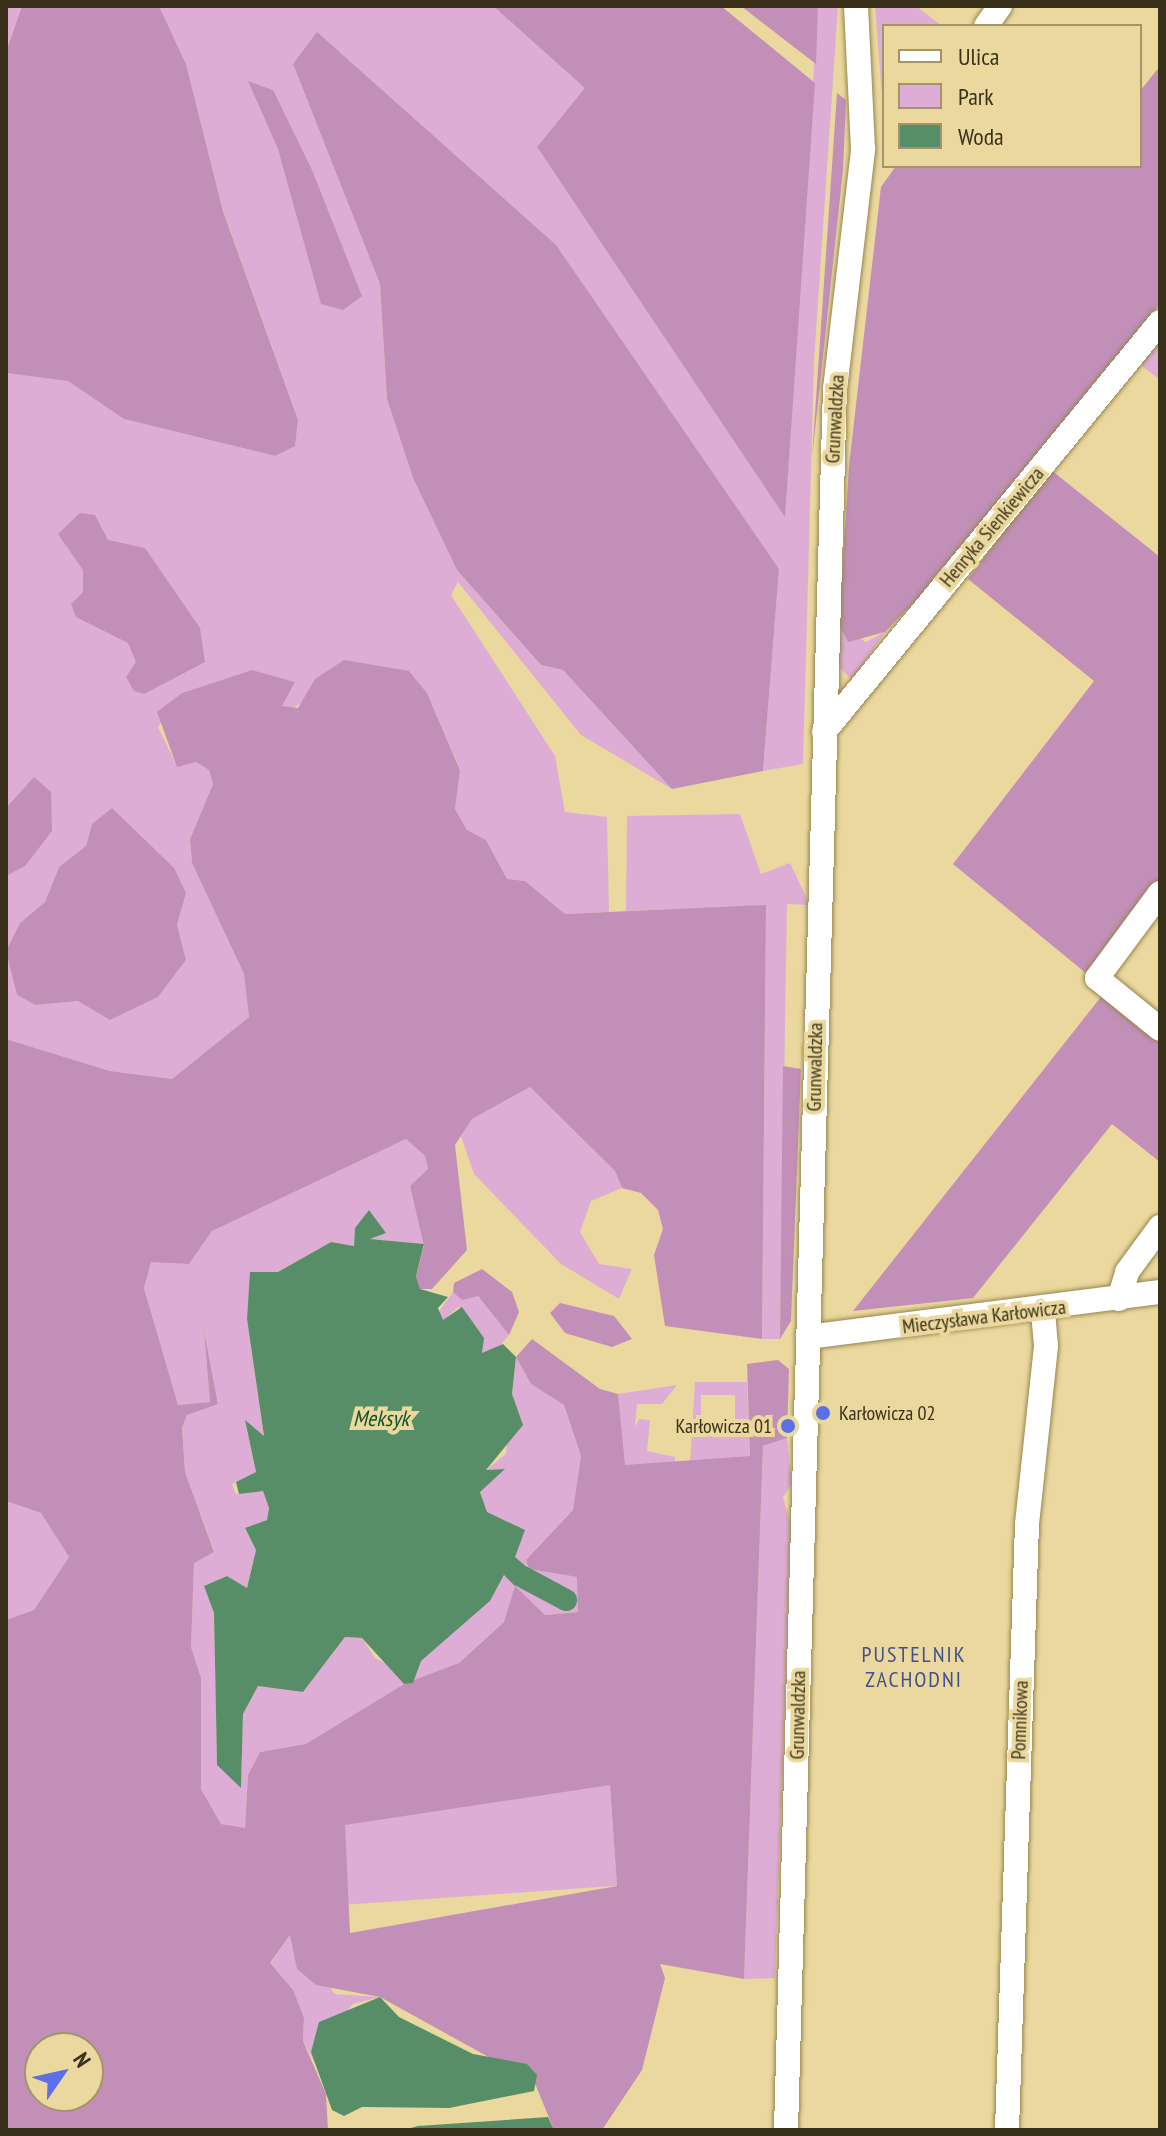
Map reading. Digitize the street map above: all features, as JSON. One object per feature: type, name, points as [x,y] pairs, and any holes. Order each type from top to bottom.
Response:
[{"type":"street","name":"Grunwaldzka","points":[[786,2130],[835,389],[874,145],[856,6]]},
{"type":"street","points":[[987,24],[1000,6]]},
{"type":"street","name":"Henryka Sienkiewicza","points":[[824,732],[1160,322]]},
{"type":"street","points":[[1160,893],[1097,978],[1160,1029]]},
{"type":"street","points":[[1119,1299],[1127,1272],[1160,1227]]},
{"type":"street","name":"Mieczysława Karłowicza","points":[[808,1337],[1043,1311],[1160,1292]]},
{"type":"street","name":"Pomnikowa","points":[[1007,2130],[1027,1524],[1046,1346],[1043,1311]]},
{"type":"green space","points":[[6,6],[22,6],[6,52]]},
{"type":"green space","points":[[159,6],[493,6],[586,88],[537,147],[785,515],[818,6],[838,6],[814,361],[803,764],[763,771],[779,568],[293,64],[380,284],[387,399],[413,478],[457,570],[541,665],[563,670],[672,789],[581,735],[458,582],[451,595],[555,756],[565,812],[607,817],[609,912],[565,914],[525,881],[507,879],[486,840],[467,830],[455,809],[460,769],[427,693],[409,671],[356,667],[289,711],[282,706],[294,682],[252,670],[182,693],[158,727],[177,766],[196,762],[209,770],[213,784],[190,839],[192,863],[244,974],[249,1017],[172,1079],[110,1071],[6,1039],[6,959],[16,970],[17,995],[35,1005],[78,1001],[110,1020],[158,997],[186,960],[177,925],[186,893],[92,824],[86,846],[59,867],[45,902],[20,923],[6,951],[6,373],[68,381],[124,419],[275,456],[295,445],[298,420],[223,210],[186,64]],"holes":[[[249,82],[273,90],[361,295],[278,149]]]},
{"type":"green space","points":[[875,6],[916,6],[939,24],[882,24],[882,97]]},
{"type":"green space","points":[[1160,332],[1160,380],[1137,362]]},
{"type":"green space","points":[[839,624],[866,642],[885,632],[852,680],[839,667]]},
{"type":"green space","points":[[740,814],[761,874],[790,863],[810,905],[787,904],[780,1339],[762,1339],[766,906],[626,911],[627,816]]},
{"type":"green space","points":[[530,1087],[615,1171],[622,1188],[591,1201],[580,1232],[599,1264],[632,1269],[619,1299],[561,1264],[474,1174],[461,1136],[472,1119]]},
{"type":"green space","points":[[406,1139],[425,1156],[428,1170],[410,1187],[424,1244],[369,1239],[386,1233],[369,1210],[355,1228],[354,1246],[331,1242],[278,1272],[251,1272],[247,1319],[264,1437],[245,1421],[256,1472],[232,1484],[236,1494],[263,1491],[269,1508],[267,1520],[245,1529],[256,1550],[247,1588],[227,1576],[204,1586],[214,1613],[217,1765],[241,1787],[243,1714],[258,1686],[303,1692],[345,1637],[362,1638],[375,1658],[400,1671],[404,1684],[307,1744],[260,1752],[248,1775],[245,1828],[221,1824],[201,1789],[201,1678],[191,1647],[194,1562],[214,1551],[185,1472],[182,1428],[187,1415],[218,1403],[204,1332],[210,1402],[178,1405],[144,1288],[151,1261],[189,1264],[212,1231]]},
{"type":"green space","points":[[453,1292],[477,1295],[509,1335],[493,1354],[482,1353],[476,1326],[458,1307],[443,1321],[438,1313]]},
{"type":"green space","points":[[516,1357],[531,1384],[564,1405],[581,1456],[573,1510],[526,1560],[529,1569],[578,1577],[578,1612],[545,1615],[516,1587],[504,1622],[459,1663],[413,1683],[421,1661],[490,1601],[515,1557],[512,1529],[486,1512],[480,1491],[504,1470],[486,1470],[506,1454]]},
{"type":"green space","points":[[695,1382],[747,1382],[750,1456],[690,1463]],"holes":[[[701,1395],[735,1395],[735,1420],[701,1420]]]},
{"type":"green space","points":[[677,1385],[662,1404],[637,1404],[635,1427],[639,1419],[650,1420],[647,1451],[675,1457],[675,1464],[624,1465],[618,1394]]},
{"type":"green space","points":[[787,1438],[792,1484],[783,1497],[791,1526],[775,1978],[744,1979],[763,1446]]},
{"type":"green space","points":[[6,1501],[41,1513],[69,1557],[34,1610],[6,1620]]},
{"type":"green space","points":[[610,1785],[617,1886],[349,1905],[342,1804]]},
{"type":"green space","points":[[290,1935],[335,1994],[380,1997],[353,2004],[311,2052],[318,2069],[303,2041],[304,2018],[270,1964]]},
{"type":"shaded area","points":[[22,6],[159,6],[186,64],[223,211],[298,420],[295,446],[275,456],[124,419],[68,381],[6,373],[6,52]]},
{"type":"shaded area","points":[[493,6],[721,6],[815,83],[785,517],[537,147],[585,88]]},
{"type":"shaded area","points":[[741,6],[818,6],[816,64],[777,34]]},
{"type":"shaded area","points":[[317,32],[556,245],[779,569],[763,771],[672,789],[563,670],[541,665],[457,570],[413,478],[387,399],[380,284],[293,64]]},
{"type":"shaded area","points":[[1160,66],[1160,304],[942,574],[885,632],[848,642],[839,624],[849,466],[881,187],[895,168],[1142,168],[1142,88]]},
{"type":"shaded area","points":[[248,81],[273,90],[312,170],[362,296],[343,310],[321,304],[278,149]]},
{"type":"shaded area","points":[[837,93],[846,100],[843,170],[812,458]]},
{"type":"shaded area","points":[[1051,470],[1160,557],[1160,881],[1087,974],[953,864],[1094,681],[968,579]]},
{"type":"shaded area","points":[[80,513],[95,515],[108,540],[145,548],[200,628],[205,662],[144,694],[134,691],[126,677],[136,662],[128,643],[76,617],[71,604],[83,592],[83,570],[58,534]]},
{"type":"shaded area","points":[[344,660],[409,671],[427,693],[460,770],[455,809],[467,830],[486,840],[507,879],[525,881],[565,914],[766,905],[762,1339],[665,1326],[654,1255],[663,1229],[658,1210],[641,1193],[622,1188],[615,1171],[530,1087],[472,1119],[455,1145],[467,1250],[432,1289],[420,1289],[416,1276],[424,1246],[410,1186],[428,1169],[425,1156],[406,1139],[212,1231],[189,1264],[151,1262],[144,1288],[178,1405],[210,1402],[204,1331],[218,1404],[187,1415],[182,1428],[185,1472],[214,1552],[194,1563],[191,1647],[201,1678],[201,1789],[221,1824],[245,1828],[248,1775],[260,1752],[306,1744],[404,1684],[459,1663],[504,1622],[515,1586],[545,1615],[578,1612],[577,1577],[529,1569],[526,1560],[573,1510],[581,1456],[564,1405],[531,1384],[516,1357],[532,1339],[600,1389],[618,1394],[625,1465],[750,1456],[747,1364],[778,1360],[789,1369],[787,1438],[763,1446],[744,1979],[660,1964],[665,1978],[642,2070],[602,2130],[554,2130],[527,2064],[503,2065],[380,1997],[316,1985],[297,1969],[290,1935],[270,1963],[293,1990],[304,2018],[303,2041],[326,2094],[328,2130],[6,2130],[6,1620],[34,1610],[69,1557],[41,1513],[6,1501],[6,1039],[110,1071],[172,1079],[249,1017],[244,974],[192,863],[190,839],[213,784],[209,770],[196,762],[177,767],[157,712],[182,693],[252,670],[295,682],[282,706],[298,708],[315,679]],"holes":[[[610,1785],[617,1886],[350,1933],[345,1825]]]},
{"type":"shaded area","points":[[34,777],[51,792],[52,831],[25,866],[6,876],[6,808]]},
{"type":"shaded area","points":[[112,808],[174,868],[186,893],[177,925],[186,960],[158,997],[110,1020],[78,1001],[35,1005],[17,995],[6,951],[20,923],[45,902],[59,867],[86,846],[92,824]]},
{"type":"shaded area","points":[[1104,993],[1160,1038],[1160,1162],[1112,1124],[973,1298],[853,1311]]},
{"type":"shaded area","points":[[783,1066],[801,1069],[791,1321],[780,1339]]},
{"type":"shaded area","points":[[482,1269],[512,1292],[519,1312],[509,1335],[478,1296],[462,1300],[453,1292],[454,1283]]},
{"type":"shaded area","points":[[560,1303],[614,1316],[632,1339],[612,1347],[565,1333],[550,1313]]},
{"type":"water","name":"Meksyk","points":[[369,1210],[386,1233],[370,1239],[424,1244],[416,1276],[420,1289],[448,1297],[438,1308],[443,1320],[462,1307],[484,1338],[482,1353],[503,1344],[516,1357],[512,1394],[523,1425],[486,1470],[505,1469],[480,1492],[487,1512],[525,1530],[515,1557],[529,1569],[515,1586],[504,1575],[490,1601],[421,1661],[413,1683],[404,1684],[362,1638],[345,1637],[303,1692],[258,1686],[243,1714],[241,1788],[217,1765],[214,1613],[204,1586],[227,1576],[247,1588],[256,1550],[245,1528],[267,1520],[269,1508],[263,1491],[239,1494],[236,1482],[256,1472],[245,1420],[264,1436],[247,1319],[250,1272],[278,1272],[331,1242],[354,1246],[355,1228]]},
{"type":"water","points":[[380,1997],[399,2017],[473,2054],[527,2064],[537,2075],[534,2091],[449,2108],[362,2107],[344,2116],[332,2110],[311,2052],[319,2022]]},
{"type":"water","points":[[548,2117],[554,2130],[403,2130],[418,2126]]},
{"type":"waterway","points":[[523,1577],[566,1600]]},
{"type":"place","name":"Karłowicza 02","points":[[823,1413]]},
{"type":"place","name":"Karłowicza 01","points":[[788,1426]]},
{"type":"district","name":"PUSTELNIK ZACHODNI","points":[[914,1666]]}]
